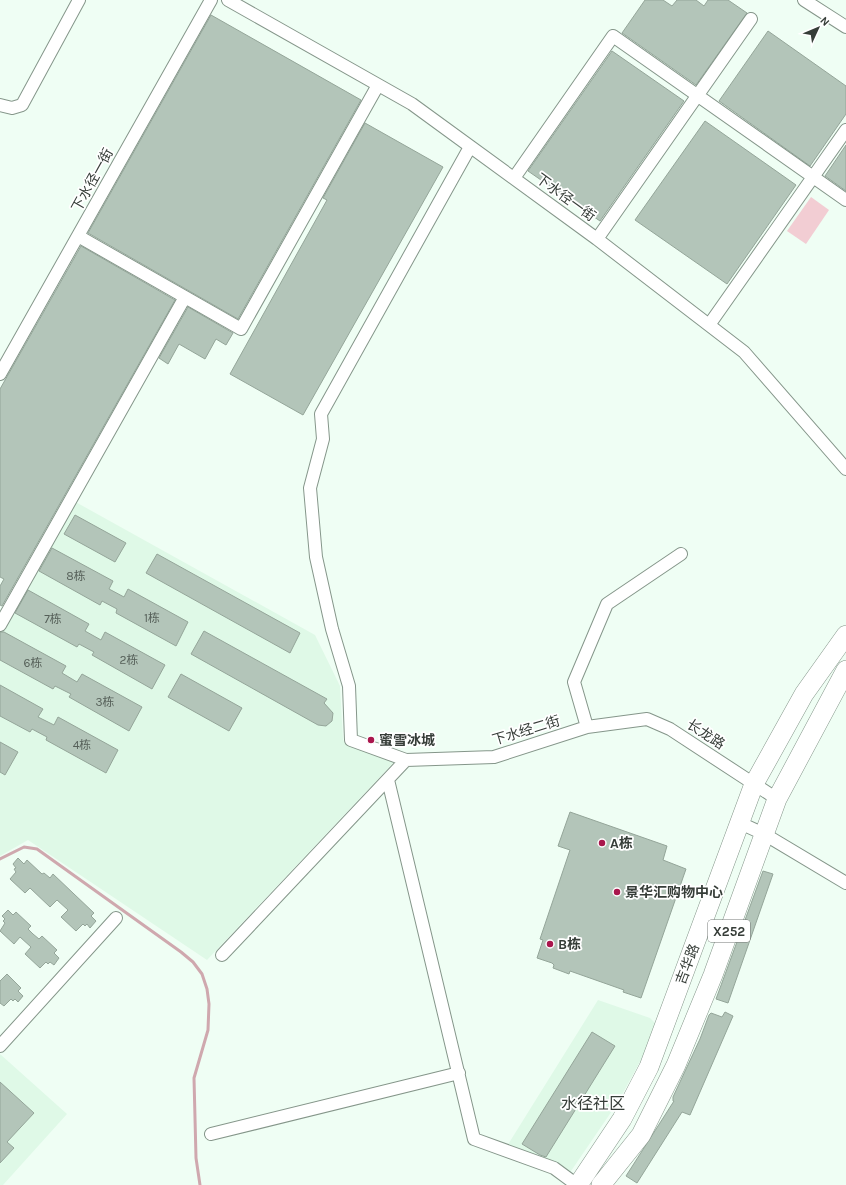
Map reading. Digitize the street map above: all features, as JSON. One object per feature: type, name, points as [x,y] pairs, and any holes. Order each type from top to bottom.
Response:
[{"type":"main road","name":"吉华路","points":[[577,1185],[622,1119],[649,1067],[754,784],[804,694],[846,635]]},
{"type":"main road","name":"吉华路","points":[[601,1185],[641,1135],[676,1066],[712,975],[777,799],[846,670]]},
{"type":"street","points":[[0,105],[12,108],[22,105],[79,0]]},
{"type":"street","name":"下水径一街","points":[[0,374],[211,0]]},
{"type":"street","name":"下水径一街","points":[[228,0],[412,104],[598,239],[744,352],[846,469]]},
{"type":"street","points":[[804,0],[846,27]]},
{"type":"street","points":[[598,239],[751,19]]},
{"type":"street","points":[[514,178],[613,36],[846,200]]},
{"type":"street","points":[[78,236],[241,329],[378,85]]},
{"type":"street","points":[[709,325],[846,130]]},
{"type":"street","name":"下水经二街","points":[[470,147],[321,414],[323,439],[310,488],[316,557],[332,628],[349,686],[351,740],[406,760],[494,757],[587,727],[610,724]]},
{"type":"street","points":[[0,626],[185,297]]},
{"type":"street","points":[[587,727],[574,682],[607,604],[681,554]]},
{"type":"street","name":"长龙路","points":[[610,724],[647,719],[670,729],[777,799]]},
{"type":"street","points":[[222,955],[406,760]]},
{"type":"street","points":[[388,780],[474,1139],[554,1168],[577,1185]]},
{"type":"street","points":[[740,823],[764,834],[846,883]]},
{"type":"street","points":[[0,1046],[116,918]]},
{"type":"street","points":[[211,1134],[458,1073]]},
{"type":"shaded area","points":[[811,197],[829,210],[806,244],[787,231]]},
{"type":"shaded area","points":[[72,500],[315,635],[340,686],[343,739],[345,744],[394,762],[207,960],[28,840],[0,856],[0,628]]},
{"type":"shaded area","points":[[598,1000],[650,1018],[656,1024],[650,1043],[618,1102],[569,1174],[507,1146]]},
{"type":"shaded area","points":[[0,1054],[67,1114],[3,1185],[0,1185]]},
{"type":"building","points":[[645,0],[663,0],[672,6],[677,0],[696,0],[704,6],[708,0],[728,0],[747,13],[696,85],[622,33]]},
{"type":"building","points":[[211,15],[361,100],[238,319],[88,233]]},
{"type":"building","points":[[768,31],[846,86],[846,114],[810,166],[719,101]]},
{"type":"building","points":[[612,51],[684,101],[600,221],[528,171]]},
{"type":"building","points":[[705,121],[796,185],[727,284],[635,220]]},
{"type":"building","points":[[365,123],[443,167],[303,415],[230,374],[327,200],[323,198]]},
{"type":"building","points":[[846,145],[846,191],[825,176]]},
{"type":"building","points":[[81,246],[175,300],[2,606],[0,605],[0,586],[4,579],[0,577],[0,389]]},
{"type":"building","points":[[188,307],[233,333],[226,345],[216,339],[205,359],[179,344],[168,364],[159,358]]},
{"type":"building","points":[[75,515],[126,543],[115,562],[64,534]]},
{"type":"building","points":[[52,548],[113,581],[109,589],[124,597],[128,589],[188,622],[176,646],[116,613],[117,609],[102,601],[100,605],[39,571]]},
{"type":"building","points":[[157,554],[300,633],[290,653],[146,573]]},
{"type":"building","points":[[28,590],[89,624],[85,631],[101,640],[105,632],[165,665],[152,689],[92,655],[94,652],[79,644],[77,647],[15,613]]},
{"type":"building","points":[[204,631],[327,699],[324,703],[333,713],[332,721],[326,726],[318,725],[191,654]]},
{"type":"building","points":[[0,632],[4,632],[66,666],[62,673],[77,682],[82,674],[142,707],[129,731],[69,697],[71,694],[55,686],[53,689],[0,660]]},
{"type":"building","points":[[181,674],[242,708],[229,731],[168,697]]},
{"type":"building","points":[[0,685],[43,709],[38,717],[54,725],[58,717],[118,750],[106,773],[46,740],[47,737],[32,729],[30,732],[0,716]]},
{"type":"building","points":[[0,742],[18,752],[5,775],[0,772]]},
{"type":"building","name":"景华汇购物中心","points":[[570,812],[667,846],[663,860],[686,869],[641,998],[623,992],[624,990],[570,971],[569,974],[553,968],[554,965],[552,963],[537,958],[543,940],[540,939],[570,850],[558,846]]},
{"type":"building","points":[[18,858],[24,864],[27,860],[42,874],[44,873],[50,878],[53,874],[94,913],[91,916],[96,921],[90,928],[87,924],[85,926],[83,924],[76,931],[61,917],[68,910],[57,900],[50,907],[30,888],[25,893],[10,879],[16,872],[14,869],[16,868],[13,864]]},
{"type":"building","points":[[763,871],[773,874],[728,1003],[716,999]]},
{"type":"building","points":[[8,910],[13,915],[16,912],[31,926],[28,929],[33,934],[39,939],[42,936],[57,950],[54,953],[59,958],[54,965],[50,962],[48,964],[46,962],[40,968],[25,954],[31,947],[20,937],[14,944],[0,931],[5,923],[3,921],[5,919],[2,916]]},
{"type":"building","points":[[7,974],[21,988],[18,991],[23,996],[18,1002],[15,999],[13,1001],[11,999],[4,1006],[0,1003],[0,981]]},
{"type":"building","points":[[725,1012],[733,1016],[690,1115],[682,1112],[637,1183],[626,1176],[674,1101],[673,1097],[700,1039],[709,1015],[711,1013],[722,1017]]},
{"type":"building","points":[[592,1032],[615,1046],[546,1157],[540,1155],[522,1144]]},
{"type":"building","points":[[0,1082],[34,1113],[7,1142],[14,1148],[0,1163]]},
{"type":"waterway","points":[[0,859],[24,847],[37,849],[181,952],[193,962],[202,974],[207,989],[209,1004],[208,1030],[194,1078],[196,1158],[200,1185]]},
{"type":"place","name":"蜜雪冰城","points":[[371,740]]},
{"type":"place","name":"A栋","points":[[602,843]]},
{"type":"place","name":"景华汇购物中心","points":[[617,892]]},
{"type":"place","name":"B栋","points":[[550,944]]},
{"type":"district","name":"水径社区","points":[[593,1103]]}]
